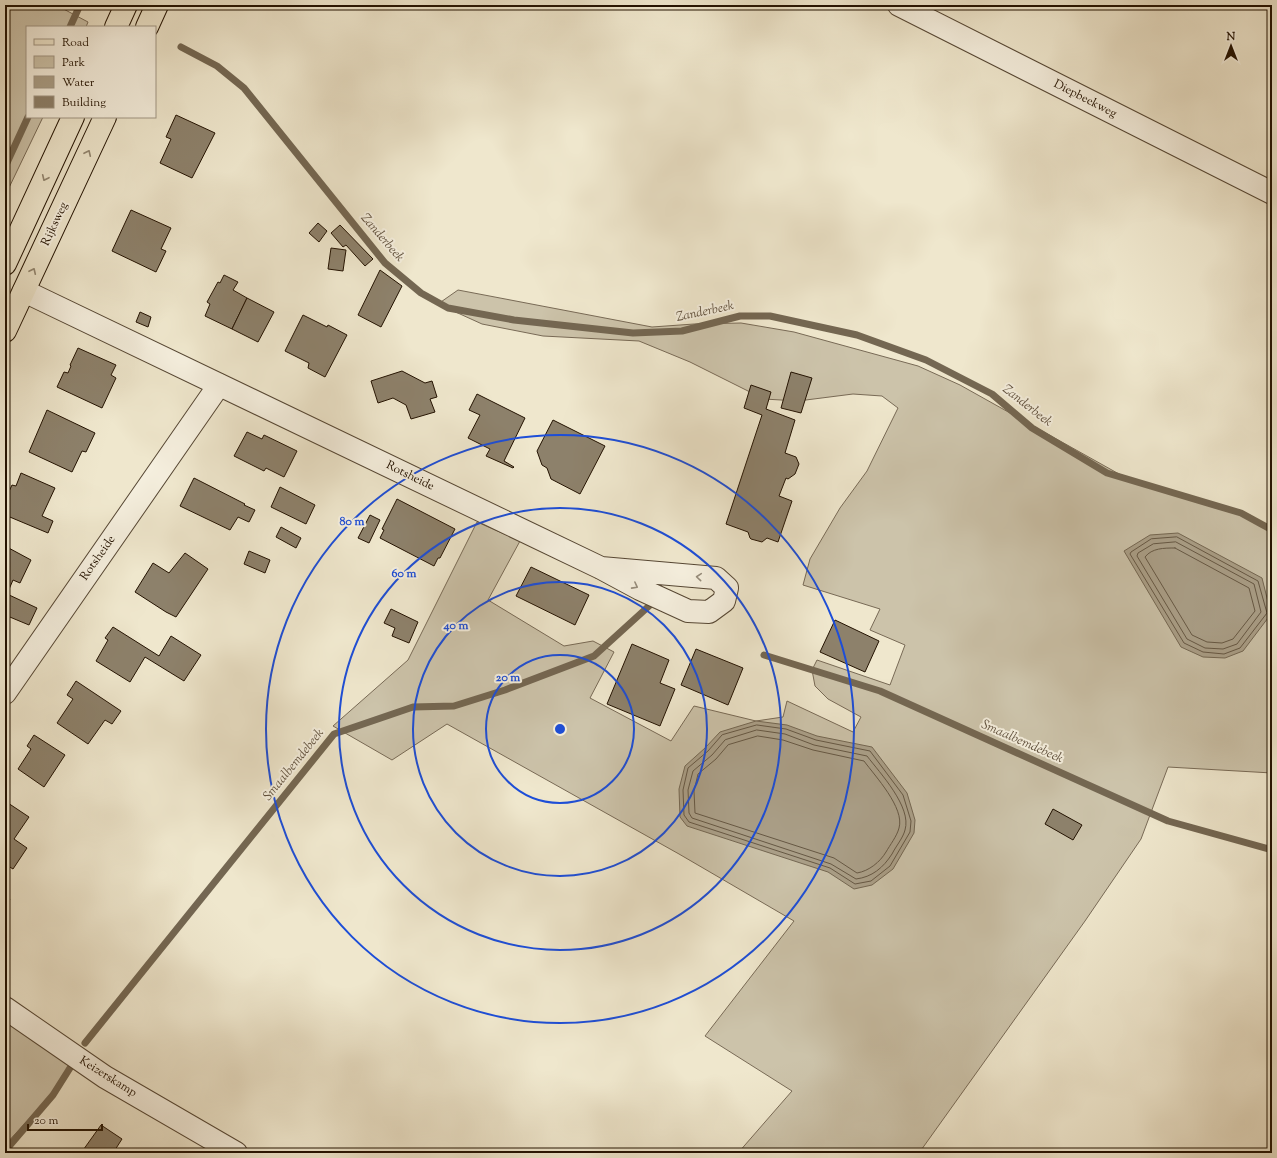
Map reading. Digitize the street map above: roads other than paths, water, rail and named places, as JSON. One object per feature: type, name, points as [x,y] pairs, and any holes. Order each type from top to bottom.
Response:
[{"type":"main road","points":[[116,26],[126,5]]},
{"type":"main road","points":[[147,26],[157,5]]},
{"type":"main road","points":[[5,264],[73,118]]},
{"type":"main road","name":"Rijksweg","points":[[5,331],[105,118]]},
{"type":"street","name":"Diepbeekweg","points":[[899,5],[1272,194]]},
{"type":"street","name":"Rotsheide","points":[[24,291],[688,611],[709,612],[724,601],[727,588],[716,578],[601,568]]},
{"type":"street","name":"Rotsheide","points":[[5,692],[219,385]]},
{"type":"street","name":"Keizerskamp","points":[[5,1008],[105,1077],[236,1153]]},
{"type":"water","points":[[1178,533],[1262,578],[1271,614],[1243,651],[1225,658],[1203,657],[1181,647],[1124,551],[1150,535]]},
{"type":"water","points":[[756,721],[787,725],[817,736],[872,747],[907,793],[915,820],[914,833],[893,869],[872,885],[854,889],[828,872],[687,826],[680,817],[679,789],[685,766],[720,732]]},
{"type":"waterway","points":[[70,26],[80,5]]},
{"type":"waterway","name":"Zanderbeek","points":[[181,47],[217,66],[244,88],[385,263],[421,293],[448,308],[514,320],[633,333],[682,331],[740,316],[770,316],[857,335],[926,360],[992,394],[1032,428],[1107,473],[1241,513],[1272,530]]},
{"type":"waterway","points":[[5,167],[28,118]]},
{"type":"waterway","name":"Smaalbemdebeek","points":[[85,1043],[334,734],[413,707],[454,706],[505,690],[594,656],[649,606]]},
{"type":"waterway","name":"Smaalbemdebeek","points":[[764,655],[880,691],[1168,821],[1272,850]]},
{"type":"waterway","name":"Smaalbemdebeek","points":[[5,1151],[53,1095],[70,1068]]}]
